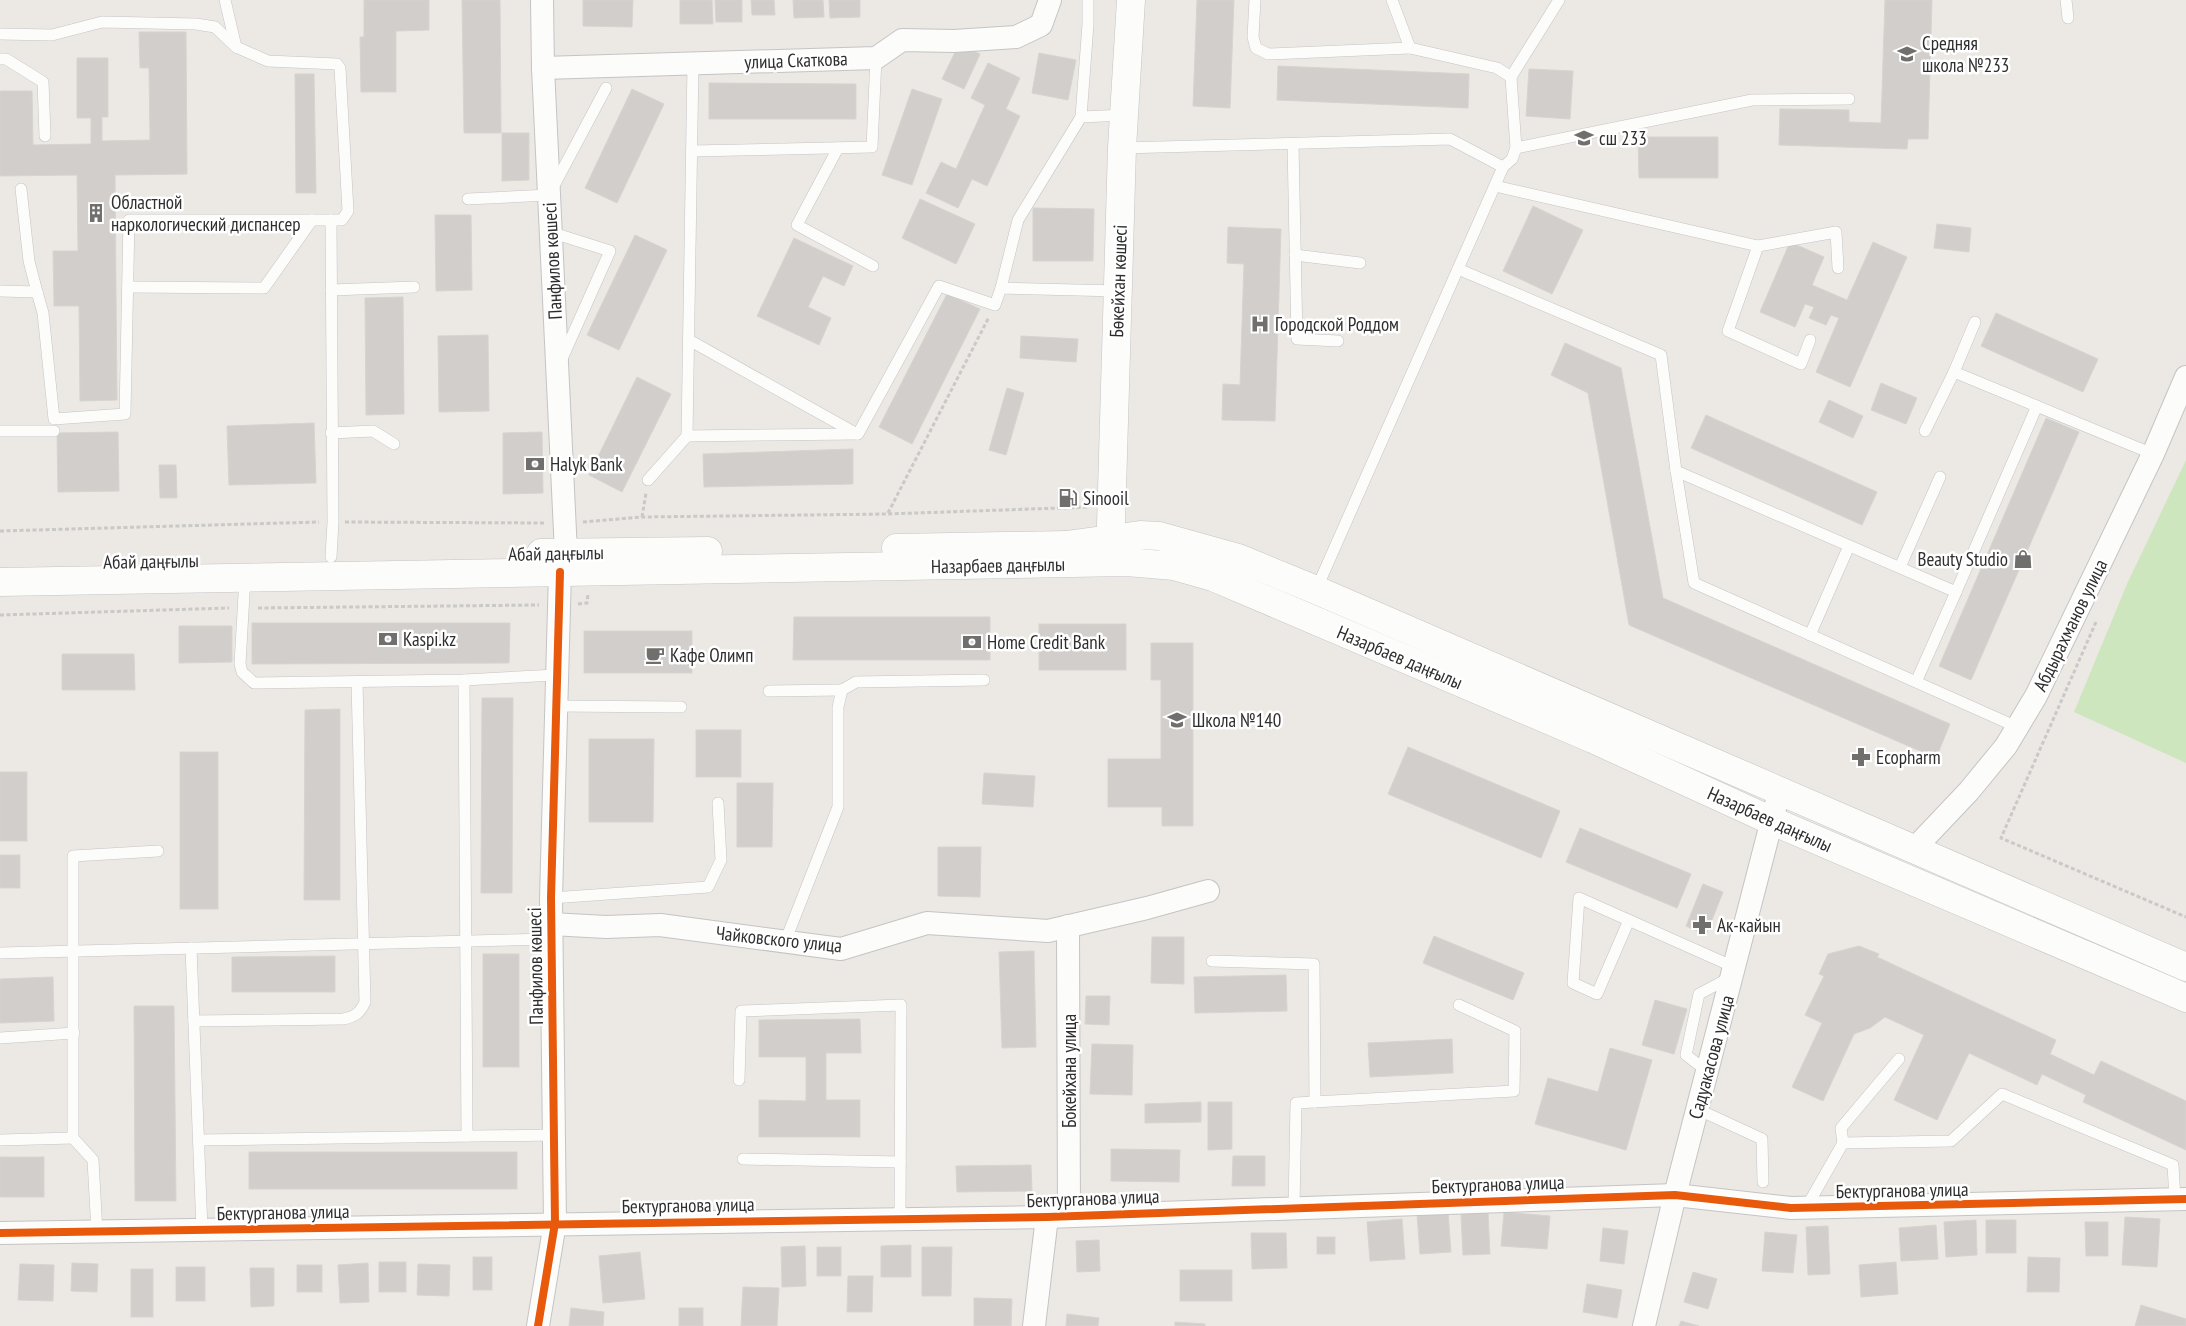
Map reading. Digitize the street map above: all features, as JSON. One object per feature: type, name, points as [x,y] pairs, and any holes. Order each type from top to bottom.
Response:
[{"type":"main road","name":"Бөкейхан көшесі","points":[[1110,551],[1122,148],[1131,0]]},
{"type":"main road","name":"Назарбаев даңғылы","points":[[1110,551],[1140,535],[1169,537],[1238,558],[1780,789],[2186,966]]},
{"type":"main road","name":"Абай даңғылы","points":[[0,582],[245,577],[563,562],[1066,545],[1110,551]]},
{"type":"main road","name":"Назарбаев даңғылы","points":[[563,562],[591,572],[1110,551],[1213,577],[1593,740],[1770,820],[2186,998]]},
{"type":"main road","name":"Абай даңғылы","points":[[0,563],[331,557],[563,562]]},
{"type":"street","name":"Панфилов көшесі","points":[[538,1326],[555,1224],[551,898],[558,605],[563,562],[564,523],[542,68],[542,0]]},
{"type":"street","points":[[876,58],[902,40],[954,41],[1016,37],[1041,25],[1050,0]]},
{"type":"street","name":"улица Скаткова","points":[[542,68],[876,58]]},
{"type":"street","name":"Абдырахманов улица","points":[[1915,848],[1969,791],[2006,746],[2036,696],[2153,454],[2186,377]]},
{"type":"street","name":"Садуакасова улица","points":[[1644,1326],[1675,1195],[1770,820],[1780,789]]},
{"type":"street","name":"Чайковского улица","points":[[551,932],[660,925],[841,950],[927,923],[1048,931],[1147,908],[1208,891]]},
{"type":"street","name":"Бокейхана улица","points":[[1058,1216],[1068,926]]},
{"type":"street","name":"Бектурганова улица","points":[[0,1233],[1058,1216],[1675,1195],[1791,1208],[2181,1199]]},
{"type":"street","points":[[1034,1326],[1058,1216]]},
{"type":"lane","points":[[225,0],[236,48]]},
{"type":"lane","points":[[858,434],[939,286],[995,305],[1018,220],[1081,118],[1088,0]]},
{"type":"lane","points":[[1255,0],[1254,43],[1256,48],[1268,54],[1410,48],[1497,68],[1511,77]]},
{"type":"lane","points":[[1392,0],[1410,48]]},
{"type":"lane","points":[[1316,590],[1503,167],[1512,159],[1516,148],[1511,77],[1559,0]]},
{"type":"lane","points":[[2066,0],[2068,18]]},
{"type":"lane","points":[[0,34],[52,35],[102,22],[196,24],[215,27],[236,48],[268,61],[337,64],[340,68],[348,211],[342,220],[129,220],[125,414],[54,419],[43,313],[29,261],[20,189]]},
{"type":"lane","points":[[692,151],[872,147],[876,58]]},
{"type":"lane","points":[[0,59],[6,59],[43,82],[45,136]]},
{"type":"lane","points":[[648,480],[687,436],[693,63]]},
{"type":"lane","points":[[468,199],[548,195],[606,88]]},
{"type":"lane","points":[[1516,148],[1752,100],[1849,99]]},
{"type":"lane","points":[[1081,118],[1124,115]]},
{"type":"lane","points":[[1122,148],[1450,139],[1503,167]]},
{"type":"lane","points":[[1293,144],[1297,339],[1338,341]]},
{"type":"lane","points":[[838,148],[797,225],[872,266]]},
{"type":"lane","points":[[1495,186],[1758,246],[1836,232],[1838,268]]},
{"type":"lane","points":[[128,287],[264,288],[312,220]]},
{"type":"lane","points":[[331,220],[333,522],[331,557]]},
{"type":"lane","points":[[550,232],[610,251],[557,371]]},
{"type":"lane","points":[[1758,246],[1728,331],[1801,364],[1810,340]]},
{"type":"lane","points":[[1295,255],[1360,263]]},
{"type":"lane","points":[[1458,269],[1660,355],[1694,583],[2017,727]]},
{"type":"lane","points":[[331,290],[414,287]]},
{"type":"lane","points":[[1001,288],[1118,291]]},
{"type":"lane","points":[[0,291],[37,292]]},
{"type":"lane","points":[[1925,431],[1954,372],[1974,322]]},
{"type":"lane","points":[[689,340],[858,434]]},
{"type":"lane","points":[[1954,372],[2153,454]]},
{"type":"lane","points":[[1916,682],[2037,406]]},
{"type":"lane","points":[[0,431],[54,431]]},
{"type":"lane","points":[[331,432],[373,432],[394,444]]},
{"type":"lane","points":[[687,436],[858,434]]},
{"type":"lane","points":[[1676,471],[1956,592]]},
{"type":"lane","points":[[1900,567],[1940,477]]},
{"type":"lane","points":[[1810,634],[1850,546]]},
{"type":"lane","points":[[245,577],[240,664],[242,672],[254,683],[464,680],[556,675]]},
{"type":"lane","points":[[464,680],[468,1136]]},
{"type":"lane","points":[[769,691],[842,690],[856,682],[984,680]]},
{"type":"lane","points":[[194,1021],[353,1018],[360,1012],[365,1002],[357,682]]},
{"type":"lane","points":[[785,942],[838,807],[838,707],[842,690]]},
{"type":"lane","points":[[556,706],[681,707]]},
{"type":"lane","points":[[551,898],[708,887],[721,860],[718,802]]},
{"type":"lane","points":[[97,1232],[93,1160],[73,1138],[73,856],[158,851]]},
{"type":"lane","points":[[1629,920],[1597,994],[1573,983],[1579,898],[1629,920],[1733,972]]},
{"type":"lane","points":[[0,953],[467,941],[551,932]]},
{"type":"lane","points":[[191,948],[202,1230]]},
{"type":"lane","points":[[1212,961],[1314,964],[1315,1102]]},
{"type":"lane","points":[[739,1080],[741,1011],[901,1005],[900,1218]]},
{"type":"lane","points":[[1294,1208],[1296,1103],[1514,1091],[1515,1031],[1459,1005]]},
{"type":"lane","points":[[0,1038],[74,1033]]},
{"type":"lane","points":[[1806,1208],[1843,1143],[1841,1128],[1899,1059]]},
{"type":"lane","points":[[1843,1143],[1951,1141],[2002,1094],[2173,1166],[2181,1199]]},
{"type":"lane","points":[[1697,1109],[1762,1139],[1763,1182]]},
{"type":"lane","points":[[199,1140],[554,1135]]},
{"type":"lane","points":[[0,1140],[73,1138]]},
{"type":"lane","points":[[744,1159],[900,1162]]},
{"type":"path","points":[[887,514],[995,305]]},
{"type":"path","points":[[642,518],[648,480]]},
{"type":"path","points":[[0,531],[333,522],[564,523],[642,518],[887,514],[1112,507]]},
{"type":"path","points":[[0,615],[242,608],[587,604],[591,572]]},
{"type":"path","points":[[2098,619],[2001,838],[2186,917]]},
{"type":"green space","points":[[2186,460],[2186,763],[2074,712],[2127,584]]},
{"type":"building","points":[[364,0],[429,0],[429,30],[396,31],[396,92],[361,92],[360,37],[364,37]]},
{"type":"building","points":[[462,0],[500,0],[501,133],[464,133]]},
{"type":"building","points":[[583,0],[633,0],[632,27],[583,26]]},
{"type":"building","points":[[680,0],[712,0],[713,24],[680,24]]},
{"type":"building","points":[[715,0],[742,0],[742,22],[716,22]]},
{"type":"building","points":[[751,0],[774,0],[775,15],[752,15]]},
{"type":"building","points":[[793,0],[823,0],[824,17],[794,18]]},
{"type":"building","points":[[829,0],[860,0],[860,17],[830,18]]},
{"type":"building","points":[[1197,0],[1234,0],[1230,108],[1193,106]]},
{"type":"building","name":"Средняя школа №233","points":[[1885,0],[1932,0],[1928,139],[1908,139],[1907,149],[1779,145],[1780,109],[1849,110],[1849,122],[1881,123]]},
{"type":"building","name":"Областной наркологический диспансер","points":[[139,32],[186,32],[187,174],[115,175],[117,400],[80,401],[79,306],[54,306],[53,251],[78,251],[77,175],[0,176],[0,91],[32,91],[33,145],[91,144],[91,118],[77,118],[77,58],[108,58],[108,117],[102,117],[102,141],[150,140],[149,68],[140,68]]},
{"type":"building","points":[[959,44],[980,54],[964,89],[942,79]]},
{"type":"building","points":[[1039,53],[1076,60],[1068,100],[1032,93]]},
{"type":"building","points":[[988,63],[1020,78],[1006,109],[1020,116],[987,186],[972,179],[958,208],[926,193],[941,162],[956,169],[985,105],[971,98]]},
{"type":"building","points":[[1278,66],[1469,74],[1468,108],[1277,100]]},
{"type":"building","points":[[1529,69],[1573,71],[1570,119],[1526,116]]},
{"type":"building","points":[[295,74],[314,74],[316,193],[296,193]]},
{"type":"building","points":[[709,83],[856,84],[856,119],[709,119]]},
{"type":"building","points":[[632,89],[664,104],[617,203],[585,188]]},
{"type":"building","points":[[912,89],[942,99],[912,185],[882,175]]},
{"type":"building","points":[[502,133],[529,133],[529,180],[502,181]]},
{"type":"building","points":[[1638,137],[1718,137],[1718,178],[1639,178]]},
{"type":"building","points":[[920,199],[975,224],[956,264],[902,238]]},
{"type":"building","points":[[1533,206],[1583,230],[1552,294],[1503,271]]},
{"type":"building","points":[[1033,208],[1094,209],[1093,261],[1033,261]]},
{"type":"building","points":[[435,215],[471,215],[472,290],[436,291]]},
{"type":"building","points":[[1937,224],[1971,228],[1969,252],[1934,248]]},
{"type":"building","name":"Городской Роддом","points":[[1228,227],[1281,229],[1275,421],[1222,420],[1223,384],[1240,385],[1244,264],[1227,263]]},
{"type":"building","points":[[635,235],[667,250],[619,350],[587,335]]},
{"type":"building","points":[[794,238],[853,266],[844,286],[823,276],[808,307],[831,318],[819,345],[757,316]]},
{"type":"building","points":[[1790,242],[1824,257],[1812,285],[1847,300],[1873,242],[1907,257],[1850,387],[1816,372],[1839,318],[1831,315],[1826,325],[1809,318],[1814,307],[1805,304],[1795,327],[1760,312]]},
{"type":"building","points":[[947,294],[980,309],[912,444],[879,427]]},
{"type":"building","points":[[403,297],[404,414],[366,415],[365,298]]},
{"type":"building","points":[[1996,313],[2098,359],[2083,392],[1981,346]]},
{"type":"building","points":[[488,335],[489,411],[439,412],[438,336]]},
{"type":"building","points":[[1021,336],[1078,339],[1076,362],[1020,358]]},
{"type":"building","points":[[1565,343],[1621,368],[1663,598],[1950,724],[1936,758],[1629,625],[1588,393],[1551,375]]},
{"type":"building","points":[[637,377],[671,394],[622,492],[589,475]]},
{"type":"building","points":[[1881,383],[1917,398],[1906,424],[1871,410]]},
{"type":"building","points":[[1007,388],[1024,393],[1006,455],[989,450]]},
{"type":"building","points":[[1829,400],[1863,416],[1853,438],[1819,422]]},
{"type":"building","points":[[1706,415],[1877,492],[1862,525],[1691,448]]},
{"type":"building","points":[[2046,418],[2079,432],[1971,680],[1939,666]]},
{"type":"building","points":[[314,423],[316,483],[229,485],[227,426]]},
{"type":"building","points":[[118,432],[119,491],[58,492],[57,433]]},
{"type":"building","points":[[542,432],[543,493],[503,494],[503,433]]},
{"type":"building","points":[[853,449],[853,484],[704,487],[703,454]]},
{"type":"building","points":[[159,465],[176,465],[177,498],[160,498]]},
{"type":"building","points":[[794,617],[990,617],[990,660],[793,660]]},
{"type":"building","points":[[252,623],[510,623],[509,663],[252,664]]},
{"type":"building","points":[[1039,624],[1126,624],[1126,670],[1039,670]]},
{"type":"building","points":[[179,626],[232,626],[232,662],[179,663]]},
{"type":"building","points":[[584,631],[692,631],[692,673],[584,673]]},
{"type":"building","name":"Школа №140","points":[[1151,643],[1193,643],[1193,826],[1162,826],[1162,807],[1108,807],[1108,759],[1161,759],[1161,680],[1151,680]]},
{"type":"building","points":[[62,654],[134,654],[135,690],[62,690]]},
{"type":"building","points":[[482,698],[513,698],[512,893],[481,893]]},
{"type":"building","points":[[340,709],[340,900],[304,900],[305,710]]},
{"type":"building","points":[[696,730],[741,730],[741,777],[696,777]]},
{"type":"building","points":[[589,739],[654,739],[653,822],[589,822]]},
{"type":"building","points":[[1408,747],[1560,811],[1541,858],[1388,794]]},
{"type":"building","points":[[180,752],[218,752],[218,909],[180,909]]},
{"type":"building","points":[[0,772],[27,772],[27,841],[0,841]]},
{"type":"building","points":[[984,773],[1035,776],[1033,807],[982,804]]},
{"type":"building","points":[[737,783],[773,783],[772,847],[737,847]]},
{"type":"building","points":[[1580,828],[1691,874],[1677,908],[1566,862]]},
{"type":"building","points":[[938,847],[981,847],[980,897],[938,896]]},
{"type":"building","points":[[0,855],[20,855],[20,888],[0,888]]},
{"type":"building","points":[[1703,884],[1723,892],[1706,935],[1686,926]]},
{"type":"building","points":[[1434,936],[1524,973],[1513,1000],[1423,963]]},
{"type":"building","points":[[1152,937],[1184,937],[1184,984],[1151,983]]},
{"type":"building","points":[[1859,946],[1879,954],[1877,957],[2056,1040],[2050,1054],[2094,1075],[2101,1061],[2186,1101],[2186,1150],[2083,1102],[2086,1095],[2042,1074],[2037,1085],[1969,1053],[1937,1120],[1894,1100],[1924,1035],[1885,1017],[1870,1028],[1854,1034],[1823,1101],[1792,1087],[1822,1023],[1805,1015],[1824,976],[1819,974],[1828,954]]},
{"type":"building","points":[[1034,951],[1036,1047],[1002,1048],[999,952]]},
{"type":"building","points":[[483,954],[519,954],[519,1067],[483,1067]]},
{"type":"building","points":[[335,956],[335,992],[232,992],[232,957]]},
{"type":"building","points":[[1286,975],[1287,1011],[1195,1013],[1194,977]]},
{"type":"building","points":[[53,977],[54,1021],[0,1023],[0,979]]},
{"type":"building","points":[[1086,996],[1110,996],[1109,1025],[1085,1024]]},
{"type":"building","points":[[1655,1000],[1687,1009],[1674,1054],[1642,1045]]},
{"type":"building","points":[[134,1006],[174,1006],[176,1201],[135,1201]]},
{"type":"building","points":[[860,1019],[861,1053],[826,1053],[826,1100],[860,1100],[860,1137],[759,1137],[759,1100],[806,1101],[806,1057],[759,1057],[759,1020]]},
{"type":"building","points":[[1452,1039],[1453,1073],[1370,1077],[1368,1043]]},
{"type":"building","points":[[1092,1044],[1133,1045],[1132,1095],[1090,1094]]},
{"type":"building","points":[[1610,1048],[1652,1060],[1626,1150],[1535,1124],[1548,1078],[1598,1092]]},
{"type":"building","points":[[1201,1102],[1201,1122],[1145,1123],[1145,1104]]},
{"type":"building","points":[[1208,1102],[1232,1102],[1232,1149],[1208,1150]]},
{"type":"building","points":[[1111,1149],[1180,1150],[1179,1182],[1111,1181]]},
{"type":"building","points":[[249,1152],[517,1152],[517,1189],[249,1189]]},
{"type":"building","points":[[1233,1156],[1265,1156],[1265,1186],[1232,1186]]},
{"type":"building","points":[[0,1157],[44,1157],[44,1197],[0,1197]]},
{"type":"building","points":[[1031,1165],[1032,1191],[957,1192],[956,1166]]},
{"type":"building","points":[[1448,1212],[1451,1252],[1420,1254],[1417,1214]]},
{"type":"building","points":[[1504,1212],[1550,1216],[1547,1249],[1501,1246]]},
{"type":"building","points":[[1488,1213],[1490,1254],[1463,1255],[1461,1214]]},
{"type":"building","points":[[2125,1217],[2160,1219],[2157,1267],[2122,1265]]},
{"type":"building","points":[[1402,1219],[1405,1259],[1370,1261],[1367,1222]]},
{"type":"building","points":[[1976,1220],[1977,1255],[1946,1257],[1944,1222]]},
{"type":"building","points":[[1986,1220],[2016,1220],[2016,1253],[1986,1253]]},
{"type":"building","points":[[2085,1222],[2108,1222],[2108,1256],[2086,1256]]},
{"type":"building","points":[[1936,1225],[1938,1259],[1901,1261],[1899,1228]]},
{"type":"building","points":[[1828,1226],[1830,1274],[1808,1275],[1806,1227]]},
{"type":"building","points":[[1603,1228],[1628,1231],[1624,1264],[1600,1261]]},
{"type":"building","points":[[1765,1232],[1797,1235],[1793,1273],[1762,1271]]},
{"type":"building","points":[[1251,1233],[1286,1233],[1287,1268],[1252,1269]]},
{"type":"building","points":[[1317,1237],[1335,1237],[1335,1254],[1317,1254]]},
{"type":"building","points":[[1099,1240],[1100,1271],[1077,1272],[1076,1241]]},
{"type":"building","points":[[911,1245],[911,1277],[881,1277],[881,1246]]},
{"type":"building","points":[[805,1246],[806,1286],[782,1287],[781,1247]]},
{"type":"building","points":[[817,1247],[841,1247],[841,1276],[817,1276]]},
{"type":"building","points":[[922,1247],[952,1247],[951,1296],[922,1296]]},
{"type":"building","points":[[640,1252],[645,1299],[603,1303],[599,1256]]},
{"type":"building","points":[[473,1257],[492,1257],[492,1290],[473,1290]]},
{"type":"building","points":[[2028,1257],[2060,1258],[2059,1292],[2027,1292]]},
{"type":"building","points":[[379,1262],[406,1262],[406,1292],[379,1292]]},
{"type":"building","points":[[1896,1262],[1898,1294],[1861,1297],[1859,1265]]},
{"type":"building","points":[[72,1263],[98,1264],[97,1292],[71,1291]]},
{"type":"building","points":[[368,1263],[369,1302],[340,1303],[338,1265]]},
{"type":"building","points":[[20,1264],[54,1265],[53,1301],[18,1300]]},
{"type":"building","points":[[418,1264],[450,1265],[449,1296],[417,1295]]},
{"type":"building","points":[[297,1265],[322,1265],[322,1292],[297,1292]]},
{"type":"building","points":[[176,1267],[205,1267],[205,1301],[176,1301]]},
{"type":"building","points":[[250,1268],[274,1268],[274,1306],[251,1307]]},
{"type":"building","points":[[131,1269],[153,1269],[153,1317],[131,1317]]},
{"type":"building","points":[[1180,1270],[1232,1270],[1232,1301],[1180,1301]]},
{"type":"building","points":[[1693,1272],[1717,1279],[1708,1309],[1684,1302]]},
{"type":"building","points":[[848,1276],[873,1276],[872,1312],[847,1312]]},
{"type":"building","points":[[1587,1284],[1622,1290],[1617,1318],[1583,1312]]},
{"type":"building","points":[[743,1287],[779,1288],[777,1326],[741,1326]]},
{"type":"building","points":[[974,1298],[1012,1299],[1011,1326],[974,1326]]},
{"type":"building","points":[[2141,1305],[2186,1319],[2186,1326],[2135,1326]]},
{"type":"building","points":[[571,1308],[604,1312],[603,1326],[569,1326]]},
{"type":"building","points":[[679,1308],[703,1308],[703,1326],[679,1326]]},
{"type":"building","points":[[1067,1314],[1099,1318],[1098,1326],[1066,1326]]},
{"type":"building","points":[[1681,1321],[1699,1326],[1679,1326]]},
{"type":"building","points":[[1175,1322],[1205,1324],[1205,1326],[1175,1326]]},
{"type":"cycle path","points":[[538,1326],[555,1223],[551,898],[560,572]]},
{"type":"cycle path","points":[[0,1233],[1047,1217],[1675,1195],[1791,1208],[2186,1199]]},
{"type":"place","name":"Средняя школа №233","points":[[1907,54]]},
{"type":"place","name":"сш 233","points":[[1584,138]]},
{"type":"place","name":"Областной наркологический диспансер","points":[[96,213]]},
{"type":"place","name":"Городской Роддом","points":[[1260,324]]},
{"type":"place","name":"Halyk Bank","points":[[535,464]]},
{"type":"place","name":"Sinooil","points":[[1068,498]]},
{"type":"place","name":"Beauty Studio","points":[[2023,559]]},
{"type":"place","name":"Kaspi.kz","points":[[388,639]]},
{"type":"place","name":"Home Credit Bank","points":[[972,642]]},
{"type":"place","name":"Кафе Олимп","points":[[655,655]]},
{"type":"place","name":"Школа №140","points":[[1177,720]]},
{"type":"place","name":"Ecopharm","points":[[1861,757]]},
{"type":"place","name":"Ак-кайын","points":[[1702,925]]}]
